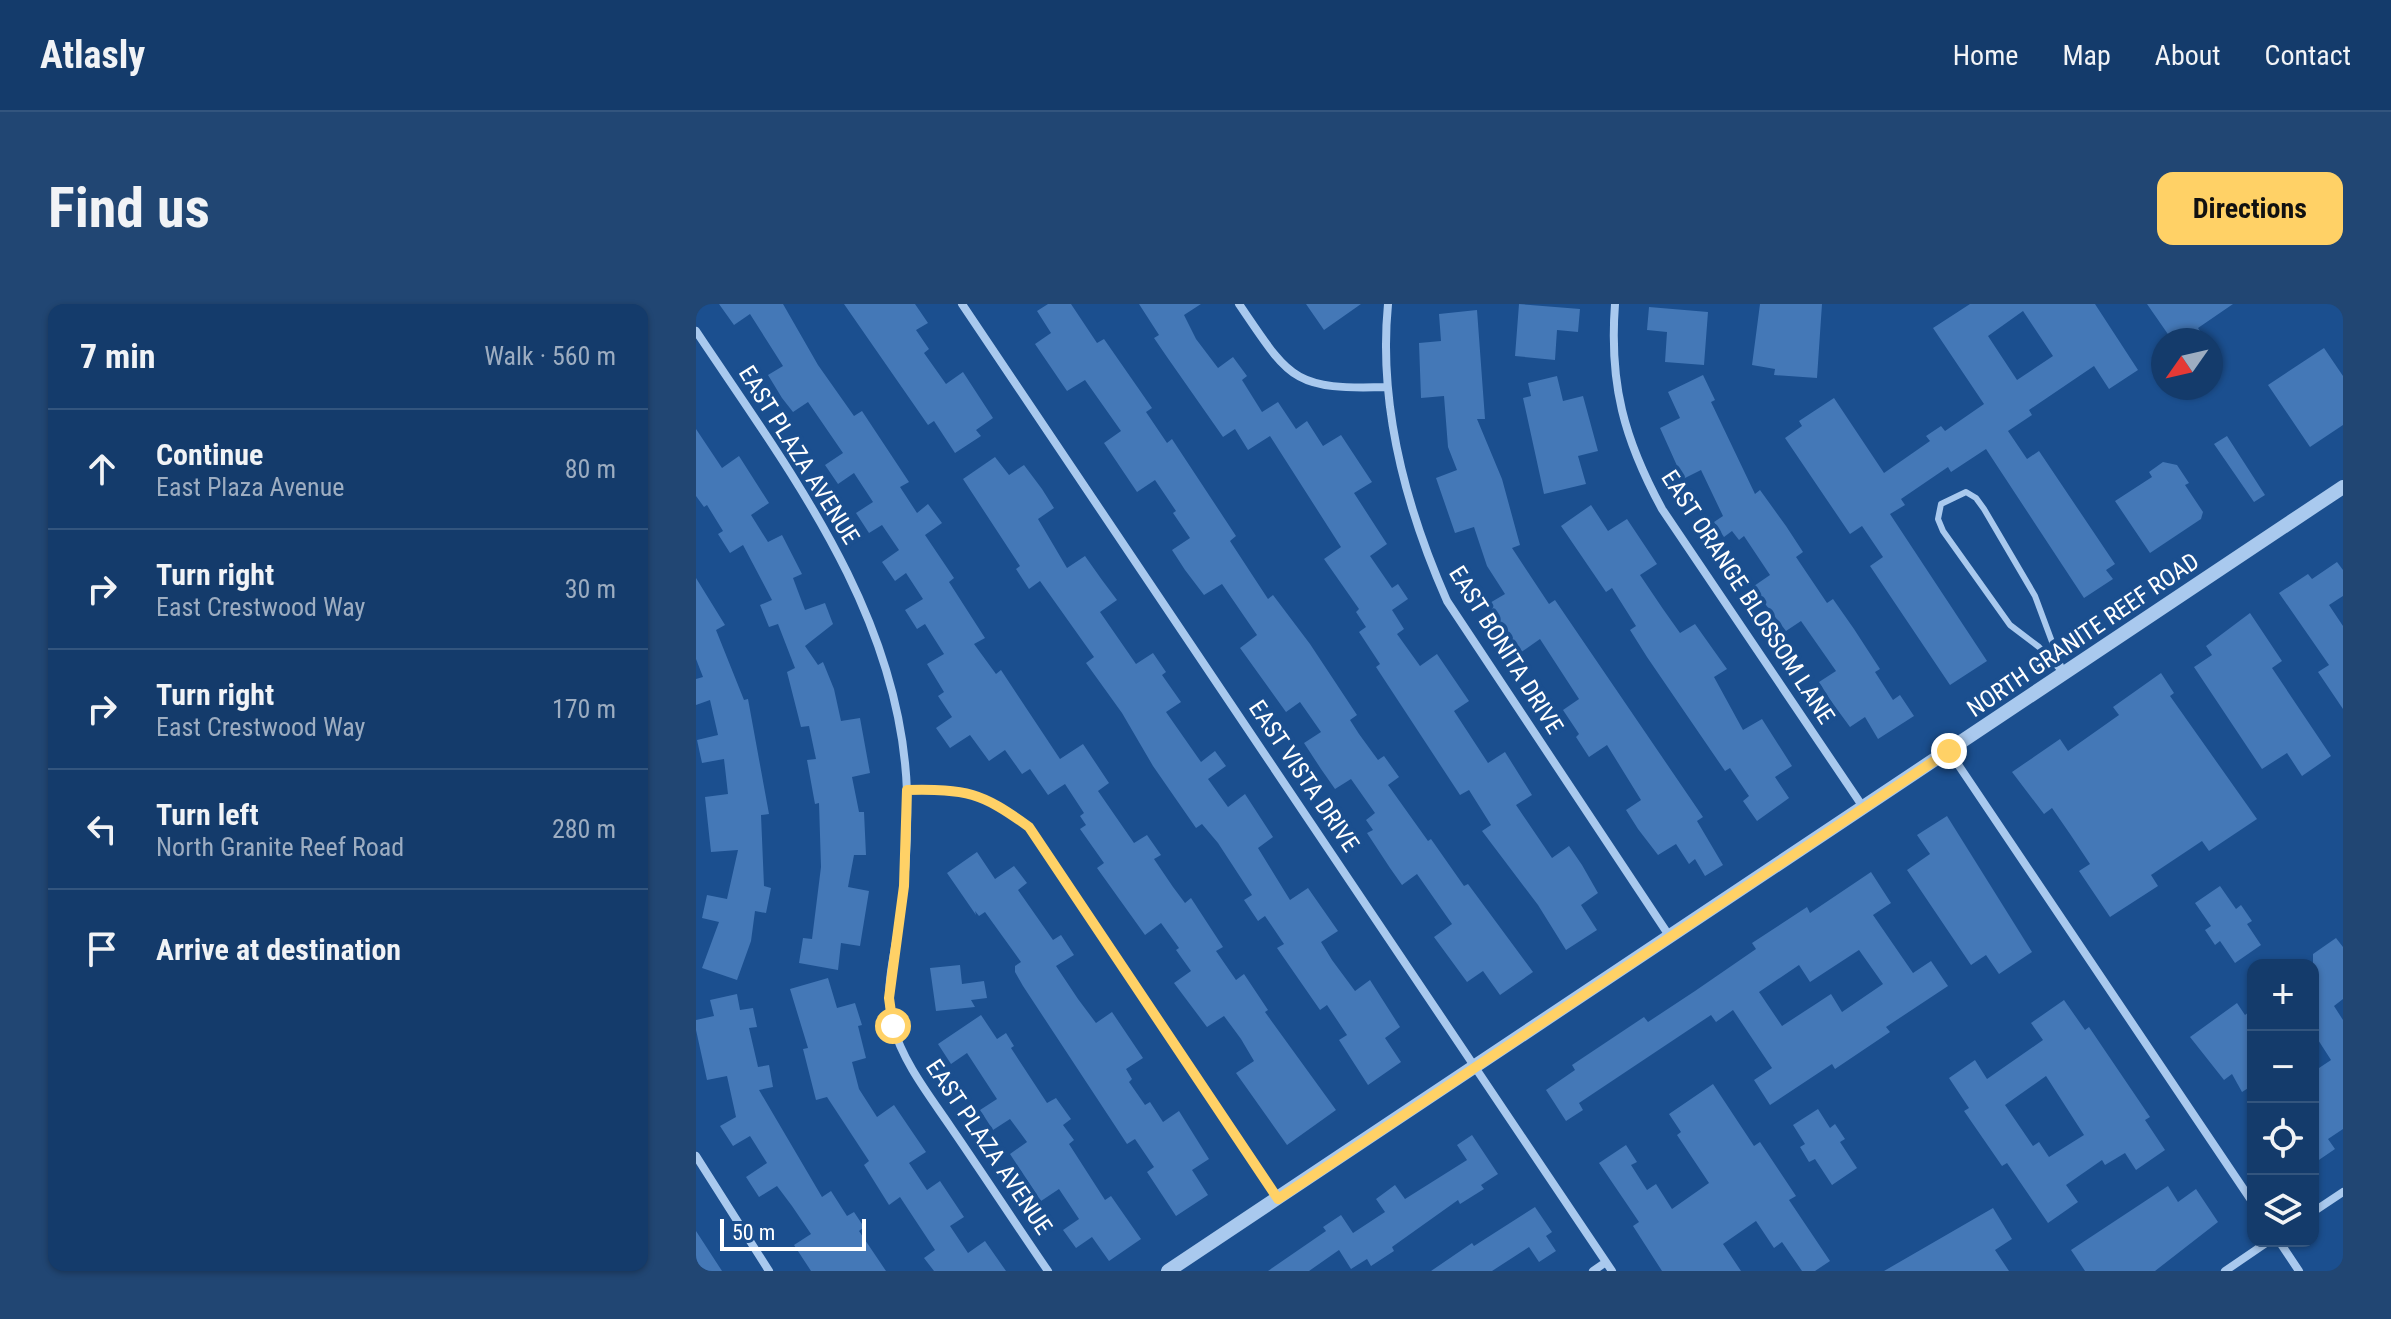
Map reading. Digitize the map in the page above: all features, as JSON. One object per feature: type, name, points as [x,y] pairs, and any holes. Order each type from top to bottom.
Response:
[{"type":"street","name":"EAST VISTA DRIVE","points":[[962,304],[1612,1271]]},
{"type":"street","points":[[1239,304],[1275,356],[1293,374],[1333,389],[1386,387]]},
{"type":"street","name":"EAST BONITA DRIVE","points":[[1388,304],[1386,387],[1403,478],[1425,551],[1447,601],[1670,937]]},
{"type":"street","name":"EAST ORANGE BLOSSOM LANE","points":[[1615,304],[1613,374],[1629,441],[1641,471],[1662,509],[1864,808]]},
{"type":"street","name":"EAST PLAZA AVENUE","points":[[696,331],[823,522],[855,583],[882,659],[897,720],[907,790],[904,886],[889,998],[893,1026],[909,1063],[929,1095],[1048,1271]]},
{"type":"street","name":"NORTH GRANITE REEF ROAD","points":[[1168,1271],[2343,487]]},
{"type":"street","points":[[1949,751],[2247,1194]]},
{"type":"street","points":[[907,790],[953,790],[992,800],[1029,827],[1278,1199]]},
{"type":"street","points":[[696,1156],[769,1271]]},
{"type":"street","points":[[2319,1208],[2343,1192]]},
{"type":"street","points":[[2225,1271],[2260,1247]]},
{"type":"street","points":[[2283,1247],[2299,1271]]},
{"type":"street","points":[[1593,1271],[1606,1262]]},
{"type":"lane","points":[[1966,492],[1976,498],[1984,509],[2035,596],[2064,674],[2039,647],[2010,625],[1943,531],[1938,511],[1948,497],[1966,492]]},
{"type":"building","points":[[719,304],[783,304],[818,365],[854,416],[862,411],[909,482],[900,487],[917,513],[928,504],[942,523],[925,535],[954,578],[949,582],[985,638],[974,644],[996,674],[1001,670],[1060,759],[1083,744],[1109,783],[1098,791],[1134,843],[1147,835],[1161,855],[1154,859],[1173,887],[1185,903],[1191,898],[1223,947],[1216,951],[1236,980],[1244,974],[1268,1010],[1265,1012],[1336,1110],[1287,1145],[1236,1073],[1254,1061],[1241,1039],[1224,1016],[1207,1027],[1174,983],[1191,971],[1176,950],[1179,948],[1161,923],[1145,935],[1097,868],[1104,863],[1080,829],[1086,825],[1080,816],[1084,813],[1065,784],[1048,795],[1030,769],[1022,774],[1005,750],[989,761],[970,735],[950,748],[936,728],[952,717],[938,696],[944,692],[927,664],[944,654],[925,624],[917,629],[905,610],[923,599],[906,573],[895,581],[882,562],[899,550],[882,525],[869,533],[856,513],[873,502],[854,473],[838,484],[825,465],[843,453],[808,402],[793,412],[782,398],[768,375],[783,366],[750,314],[734,325]]},
{"type":"building","points":[[844,304],[915,304],[928,323],[916,330],[929,349],[924,353],[946,384],[963,372],[993,418],[976,430],[981,436],[955,453],[934,421],[928,425]]},
{"type":"building","points":[[1048,304],[1071,304],[1097,343],[1104,339],[1152,408],[1146,412],[1167,443],[1172,439],[1236,536],[1230,541],[1268,599],[1273,595],[1310,644],[1357,715],[1350,720],[1359,734],[1378,760],[1384,756],[1399,777],[1388,785],[1428,841],[1431,839],[1464,886],[1468,884],[1533,972],[1500,995],[1483,971],[1467,982],[1434,937],[1452,924],[1417,874],[1402,885],[1390,868],[1367,833],[1373,830],[1366,820],[1375,813],[1351,779],[1335,789],[1321,769],[1304,743],[1321,732],[1300,702],[1286,712],[1240,648],[1257,635],[1222,584],[1204,595],[1172,550],[1190,538],[1173,513],[1176,511],[1155,480],[1137,492],[1104,443],[1121,431],[1085,380],[1067,391],[1035,344],[1051,333],[1037,311]]},
{"type":"building","points":[[1139,304],[1201,304],[1184,315],[1196,339],[1218,368],[1233,357],[1247,376],[1242,380],[1262,412],[1278,402],[1296,429],[1307,421],[1323,446],[1341,435],[1372,482],[1354,493],[1387,544],[1370,556],[1392,588],[1398,584],[1408,599],[1392,610],[1404,629],[1397,634],[1420,666],[1437,654],[1469,701],[1454,711],[1488,763],[1505,752],[1532,795],[1516,805],[1552,858],[1569,846],[1582,865],[1598,893],[1581,905],[1597,930],[1566,950],[1538,905],[1482,831],[1491,825],[1469,790],[1460,795],[1376,667],[1380,664],[1359,632],[1366,627],[1356,612],[1359,609],[1324,559],[1341,547],[1270,436],[1248,450],[1235,429],[1223,437],[1154,338],[1159,335]]},
{"type":"building","points":[[1306,304],[1361,304],[1324,330]]},
{"type":"building","points":[[1519,304],[1580,309],[1578,332],[1557,330],[1555,360],[1515,356]]},
{"type":"building","points":[[1760,304],[1822,304],[1817,378],[1774,375],[1775,369],[1752,365]]},
{"type":"building","points":[[1970,304],[2095,304],[2138,370],[2109,389],[2094,366],[2029,410],[2032,415],[2008,431],[2027,459],[2039,451],[2115,564],[2106,570],[2113,579],[2084,598],[1986,449],[1951,472],[1948,467],[1901,499],[1905,505],[1890,514],[1987,661],[1950,685],[1870,566],[1883,557],[1862,526],[1850,534],[1785,438],[1802,426],[1799,421],[1834,398],[1884,473],[1930,441],[1926,436],[1941,426],[1945,431],[1984,404],[1933,328]],"holes":[[[2023,311],[2053,356],[2017,380],[1988,336]]]},
{"type":"building","points":[[2147,304],[2233,304],[2198,328],[2164,328]]},
{"type":"building","points":[[1649,307],[1708,312],[1704,365],[1665,362],[1667,332],[1647,330]]},
{"type":"building","points":[[1477,310],[1485,419],[1477,419],[1502,479],[1520,545],[1512,548],[1549,604],[1555,600],[1703,817],[1697,821],[1723,865],[1705,876],[1695,859],[1689,864],[1676,844],[1658,855],[1638,829],[1626,810],[1641,800],[1607,745],[1589,757],[1576,737],[1579,734],[1563,710],[1579,699],[1540,639],[1520,653],[1488,604],[1505,594],[1487,566],[1474,527],[1455,533],[1436,478],[1457,470],[1448,447],[1444,396],[1421,398],[1419,343],[1441,341],[1439,314]]},
{"type":"building","points":[[2324,348],[2343,376],[2343,425],[2310,447],[2268,385]]},
{"type":"building","points":[[1703,375],[1715,400],[1711,402],[1755,494],[1760,490],[1786,526],[1803,552],[1796,557],[1827,603],[1833,599],[1854,629],[1880,669],[1875,672],[1893,700],[1900,695],[1914,716],[1878,739],[1865,717],[1850,727],[1831,701],[1819,682],[1836,671],[1801,621],[1786,631],[1766,605],[1754,586],[1770,575],[1744,536],[1739,540],[1732,531],[1724,537],[1714,522],[1723,516],[1701,470],[1683,479],[1660,428],[1680,418],[1668,392]]},
{"type":"building","points":[[1557,376],[1563,401],[1583,396],[1598,451],[1578,456],[1586,484],[1544,494],[1523,398],[1531,396],[1528,383]]},
{"type":"building","points":[[696,429],[722,468],[739,456],[769,503],[751,515],[768,542],[782,535],[802,574],[793,578],[805,610],[825,603],[833,624],[805,646],[818,665],[823,662],[834,689],[841,721],[860,718],[870,773],[852,777],[859,812],[864,812],[866,855],[854,855],[848,887],[869,891],[860,946],[841,943],[838,970],[799,963],[803,938],[812,939],[821,867],[819,803],[815,804],[807,760],[816,759],[809,726],[801,727],[787,672],[795,668],[778,624],[769,627],[760,605],[772,600],[743,545],[730,553],[718,534],[723,531],[707,505],[704,507],[696,496]]},
{"type":"building","points":[[2227,436],[2265,495],[2254,502],[2214,444]]},
{"type":"building","points":[[995,457],[1009,475],[1024,465],[1042,489],[1054,508],[1038,519],[1067,568],[1085,556],[1117,600],[1100,612],[1136,664],[1153,653],[1166,672],[1162,675],[1181,702],[1166,712],[1201,762],[1215,751],[1226,766],[1208,779],[1228,807],[1245,794],[1273,837],[1258,848],[1290,900],[1308,888],[1338,931],[1321,942],[1332,960],[1355,991],[1370,980],[1400,1027],[1385,1038],[1401,1062],[1368,1085],[1339,1040],[1347,1035],[1327,1005],[1320,1010],[1277,948],[1284,944],[1265,916],[1258,921],[1244,900],[1252,895],[1218,843],[1202,824],[1196,828],[1086,663],[1094,657],[1040,581],[1029,589],[1016,569],[1020,566],[963,479]]},
{"type":"building","points":[[2163,462],[2177,465],[2189,483],[2185,485],[2203,512],[2201,519],[2150,553],[2115,501],[2152,477],[2149,472]]},
{"type":"building","points":[[1591,505],[1608,531],[1627,519],[1657,564],[1640,575],[1680,633],[1695,624],[1727,669],[1714,677],[1743,730],[1762,719],[1792,766],[1775,777],[1789,798],[1757,821],[1743,801],[1749,796],[1730,768],[1725,771],[1630,630],[1636,626],[1612,588],[1606,592],[1561,526]]},
{"type":"building","points":[[2337,562],[2343,570],[2343,596],[2329,605],[2343,626],[2343,709],[2318,672],[2329,665],[2279,593],[2308,574],[2312,579]]},
{"type":"building","points":[[696,578],[725,625],[716,630],[744,700],[748,699],[769,814],[761,815],[764,886],[771,888],[766,913],[755,911],[751,941],[737,980],[702,968],[719,922],[702,918],[707,895],[727,899],[738,850],[711,852],[705,797],[728,794],[724,759],[702,763],[697,740],[718,735],[710,700],[696,705],[696,679],[703,677],[696,659]]},
{"type":"building","points":[[2250,613],[2282,661],[2272,668],[2331,756],[2302,776],[2287,753],[2262,769],[2194,667],[2212,655],[2206,646]]},
{"type":"building","points":[[2161,673],[2174,693],[2170,696],[2257,819],[2209,851],[2202,841],[2151,875],[2158,886],[2110,917],[2079,871],[2090,864],[2070,834],[2052,808],[2044,814],[2012,772],[2060,739],[2068,751],[2119,715],[2113,707]]},
{"type":"building","points":[[1947,816],[2032,952],[1999,974],[1986,955],[1971,965],[1907,870],[1930,854],[1917,835]]},
{"type":"building","points":[[977,852],[995,879],[1014,866],[1027,883],[1018,890],[1053,940],[1061,935],[1074,955],[1056,966],[1096,1023],[1112,1012],[1143,1058],[1126,1069],[1132,1079],[1129,1082],[1145,1105],[1150,1102],[1163,1122],[1179,1111],[1209,1159],[1192,1170],[1208,1195],[1176,1216],[1147,1172],[1154,1167],[1135,1139],[1127,1144],[1023,986],[1015,972],[1015,966],[1021,962],[985,912],[979,916],[975,911],[976,915],[947,873]]},
{"type":"building","points":[[1871,872],[1891,903],[1873,915],[1913,973],[1931,961],[1948,986],[1886,1027],[1890,1032],[1835,1069],[1832,1064],[1770,1105],[1754,1080],[1772,1068],[1733,1010],[1716,1022],[1711,1015],[1579,1103],[1583,1110],[1566,1121],[1546,1090],[1575,1070],[1572,1065],[1644,1017],[1648,1022],[1695,991],[1756,949],[1752,943],[1807,907],[1810,913]],"holes":[[[1859,950],[1883,984],[1842,1012],[1831,994],[1782,1026],[1759,992],[1799,965],[1810,982]]]},
{"type":"building","points":[[2220,886],[2236,909],[2241,905],[2252,921],[2247,924],[2261,945],[2235,963],[2220,941],[2215,945],[2205,930],[2211,926],[2195,903]]},
{"type":"building","points":[[2336,938],[2343,947],[2343,999],[2334,1006],[2343,1020],[2343,1129],[2328,1139],[2335,1149],[2319,1160],[2319,1068],[2331,1060],[2319,1041],[2319,959],[2313,959],[2313,954]]},
{"type":"building","points":[[960,965],[962,984],[984,981],[987,998],[971,1000],[975,1007],[936,1011],[930,968]]},
{"type":"building","points":[[828,978],[837,1008],[855,1003],[862,1025],[858,1026],[866,1058],[852,1062],[859,1089],[877,1117],[894,1105],[926,1152],[909,1163],[927,1190],[940,1181],[964,1217],[950,1226],[968,1253],[985,1241],[1006,1271],[934,1271],[924,1258],[935,1250],[900,1197],[889,1205],[864,1165],[869,1161],[827,1097],[816,1100],[803,1049],[808,1048],[790,989]]},
{"type":"building","points":[[737,994],[740,1010],[753,1008],[757,1027],[749,1028],[758,1067],[769,1065],[773,1087],[759,1090],[822,1197],[831,1191],[847,1216],[854,1212],[864,1227],[859,1231],[886,1271],[811,1271],[794,1245],[811,1234],[792,1206],[777,1186],[759,1197],[746,1177],[767,1163],[750,1136],[733,1146],[720,1126],[736,1117],[727,1076],[707,1080],[696,1030],[696,1020],[714,1016],[710,1000]]},
{"type":"building","points":[[2064,1000],[2085,1030],[2089,1027],[2150,1117],[2145,1120],[2165,1150],[2136,1170],[2125,1153],[2105,1165],[2102,1160],[2066,1185],[2078,1202],[2048,1223],[2007,1163],[2002,1166],[1964,1111],[1969,1108],[1949,1078],[1975,1060],[1987,1079],[2043,1040],[2031,1023]],"holes":[[[2046,1076],[2084,1135],[2049,1157],[2039,1142],[2033,1146],[2005,1105]]]},
{"type":"building","points":[[2237,1003],[2245,1015],[2247,1014],[2247,1089],[2242,1092],[2232,1074],[2224,1080],[2190,1037]]},
{"type":"building","points":[[981,1015],[997,1039],[1006,1033],[1014,1046],[1011,1048],[1047,1103],[1056,1098],[1071,1119],[1063,1125],[1074,1140],[1069,1144],[1105,1200],[1111,1196],[1141,1239],[1109,1261],[1092,1237],[1076,1248],[1063,1230],[1079,1219],[1059,1189],[1041,1201],[1010,1154],[1027,1142],[1010,1119],[993,1130],[980,1110],[997,1099],[967,1053],[951,1064],[938,1044]]},
{"type":"building","points":[[1713,1084],[1754,1146],[1760,1142],[1796,1196],[1789,1200],[1830,1261],[1815,1271],[1802,1271],[1782,1242],[1774,1248],[1756,1221],[1723,1244],[1741,1271],[1662,1271],[1633,1226],[1639,1222],[1599,1163],[1626,1145],[1637,1162],[1631,1165],[1647,1190],[1656,1184],[1672,1209],[1709,1183],[1677,1135],[1681,1132],[1669,1114]]},
{"type":"building","points":[[1818,1109],[1830,1128],[1835,1124],[1845,1139],[1840,1142],[1857,1168],[1832,1185],[1815,1159],[1809,1162],[1800,1147],[1805,1144],[1793,1125]]},
{"type":"building","points":[[1472,1135],[1498,1174],[1481,1185],[1484,1189],[1460,1204],[1458,1200],[1392,1247],[1394,1251],[1371,1266],[1367,1259],[1351,1269],[1339,1250],[1309,1271],[1268,1271],[1326,1231],[1323,1227],[1341,1215],[1353,1233],[1385,1212],[1376,1199],[1395,1185],[1405,1199],[1467,1160],[1457,1145]]},
{"type":"building","points":[[2168,1186],[2178,1202],[2196,1189],[2218,1222],[2155,1271],[2085,1271],[2071,1250]]},
{"type":"building","points":[[1535,1207],[1552,1232],[1546,1236],[1556,1251],[1539,1262],[1529,1247],[1492,1271],[1431,1271],[1472,1243],[1474,1246]]},
{"type":"building","points":[[1993,1208],[2012,1239],[1995,1250],[2009,1271],[1884,1271]]},
{"type":"building","points":[[696,1231],[722,1271],[696,1271]]},
{"type":"route","points":[[893,1026],[889,998],[904,886],[907,790],[953,790],[992,800],[1029,827],[1278,1199],[1949,751]]}]
